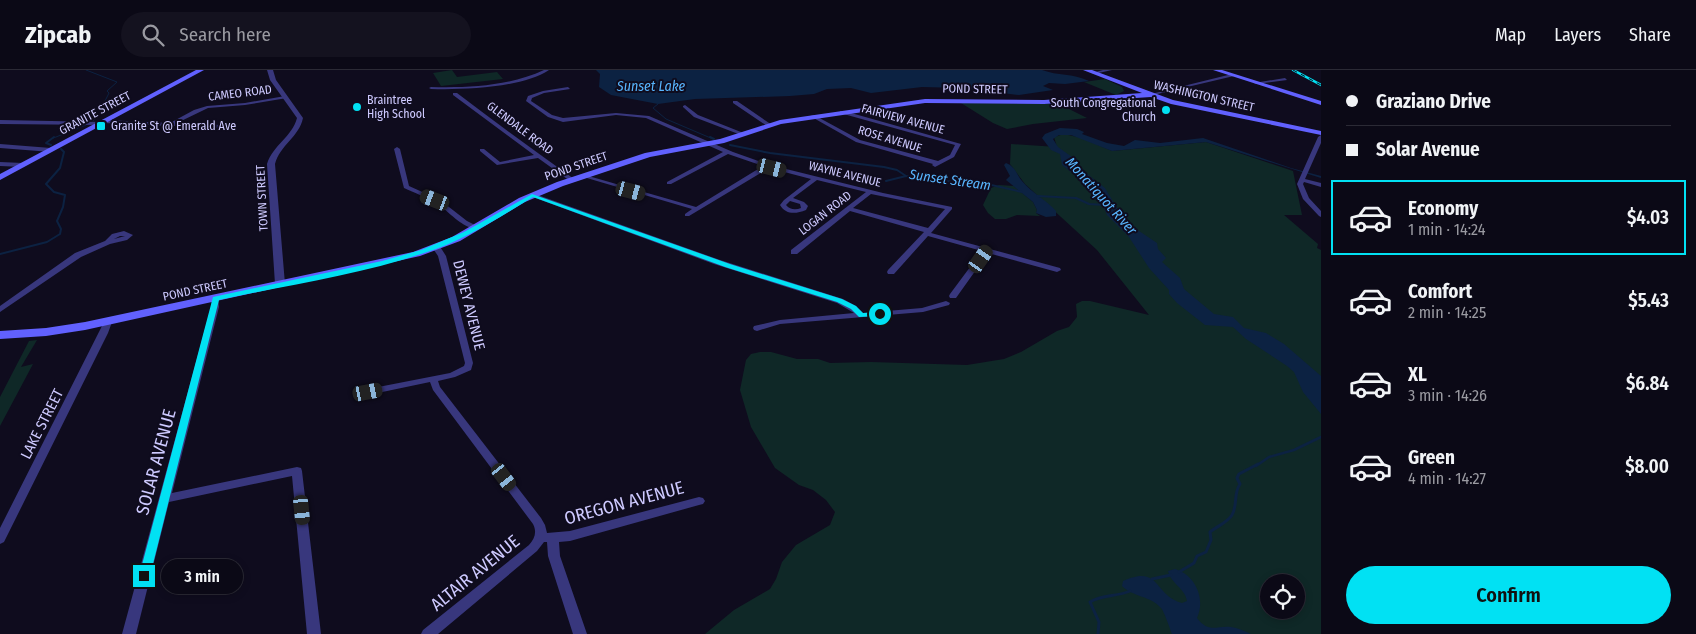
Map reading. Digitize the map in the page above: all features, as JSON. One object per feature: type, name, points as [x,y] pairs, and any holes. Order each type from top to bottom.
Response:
[{"type":"main road","name":"GRANITE STREET","points":[[0,177],[201,70]]},
{"type":"main road","name":"WASHINGTON STREET","points":[[1086,70],[1149,95],[1194,108],[1321,132]]},
{"type":"main road","points":[[1216,70],[1321,103]]},
{"type":"main road","points":[[1119,96],[1129,91],[1122,84]]},
{"type":"main road","name":"POND STREET","points":[[0,335],[46,332],[108,322],[392,261],[436,247],[477,228],[532,195],[583,176],[653,153],[709,144],[769,125],[812,116],[925,101],[1038,102],[1149,95]]},
{"type":"street","name":"TOWN STREET","points":[[270,70],[272,79],[300,120],[296,129],[275,151],[271,164],[280,284]]},
{"type":"street","points":[[431,88],[470,87],[525,78],[547,70]]},
{"type":"street","points":[[1094,73],[1110,70]]},
{"type":"street","points":[[1149,95],[1232,75]]},
{"type":"street","points":[[1256,83],[1285,78]]},
{"type":"street","name":"WAYNE AVENUE","points":[[568,88],[538,93],[530,96],[528,101],[550,116],[563,120],[576,120],[612,114],[644,117],[727,152],[768,166],[870,192],[950,208],[929,233]]},
{"type":"street","name":"GLENDALE ROAD","points":[[455,94],[572,180]]},
{"type":"street","name":"CAMEO ROAD","points":[[171,124],[207,107],[285,98]]},
{"type":"street","points":[[735,102],[769,125]]},
{"type":"street","points":[[685,106],[696,116],[743,134]]},
{"type":"street","name":"FAIRVIEW AVENUE","points":[[842,112],[958,144],[953,155],[936,164]]},
{"type":"street","name":"ROSE AVENUE","points":[[812,116],[855,139],[936,164]]},
{"type":"street","points":[[0,122],[103,122],[219,126]]},
{"type":"street","points":[[1321,137],[1303,175],[1300,187],[1321,215]]},
{"type":"street","points":[[0,146],[50,150]]},
{"type":"street","points":[[397,149],[406,187],[438,201],[465,222],[477,228]]},
{"type":"street","points":[[482,150],[499,164],[540,156]]},
{"type":"street","points":[[669,183],[727,152]]},
{"type":"street","points":[[0,164],[23,165]]},
{"type":"street","points":[[688,215],[768,166]]},
{"type":"street","points":[[1303,175],[1321,185]]},
{"type":"street","points":[[583,176],[697,209]]},
{"type":"street","points":[[788,199],[816,178]]},
{"type":"street","name":"LOGAN ROAD","points":[[794,252],[870,192]]},
{"type":"street","points":[[532,195],[722,264],[840,301],[853,308],[862,316]]},
{"type":"street","points":[[849,209],[1058,270]]},
{"type":"street","points":[[891,272],[929,233]]},
{"type":"street","points":[[0,310],[78,255],[108,242]]},
{"type":"street","name":"DEWEY AVENUE","points":[[433,379],[452,376],[465,370],[469,363],[442,256],[436,247]]},
{"type":"street","points":[[953,296],[987,250]]},
{"type":"street","name":"SOLAR AVENUE","points":[[129,634],[215,307],[215,298]]},
{"type":"street","points":[[757,328],[780,322],[922,310],[946,303]]},
{"type":"street","name":"LAKE STREET","points":[[0,539],[108,322]]},
{"type":"street","points":[[368,392],[433,379],[436,388],[537,521],[547,538],[580,634]]},
{"type":"street","points":[[164,499],[297,471],[314,634]]},
{"type":"street","name":"OREGON AVENUE","points":[[547,538],[570,536],[699,501]]},
{"type":"street","name":"ALTAIR AVENUE","points":[[428,634],[547,538]]},
{"type":"green space","points":[[452,70],[457,77],[497,72],[503,79],[441,86],[433,73]]},
{"type":"green space","points":[[1105,79],[1122,87],[1124,91],[1116,95],[1084,82]]},
{"type":"green space","points":[[961,103],[1059,104],[1087,118],[1007,129],[993,123]]},
{"type":"green space","points":[[1064,134],[1082,138],[1112,151],[1206,142],[1293,171],[1302,215],[1284,215],[1318,244],[1317,248],[1321,250],[1321,634],[705,634],[734,610],[770,589],[782,562],[796,545],[830,525],[835,512],[826,500],[813,490],[799,485],[775,468],[751,427],[740,390],[746,360],[751,354],[771,352],[797,359],[818,359],[830,363],[871,362],[967,365],[1004,359],[1021,352],[1057,331],[1069,327],[1077,317],[1076,304],[1082,301],[1090,301],[1149,315],[1097,250],[1025,184],[1010,164],[1011,144],[1057,147],[1054,137]]},
{"type":"green space","points":[[999,185],[1014,186],[1033,202],[1037,210],[1036,213],[1040,216],[1017,215],[1006,219],[995,219],[983,205],[991,188]]},
{"type":"green space","points":[[37,340],[21,367],[33,364],[0,426],[0,397],[29,341]]},
{"type":"water","name":"Sunset Lake","points":[[596,70],[1042,70],[1089,81],[1065,84],[1049,83],[1043,86],[1053,90],[1019,95],[962,88],[922,87],[871,93],[851,88],[827,89],[814,94],[790,96],[695,99],[658,104],[611,95],[599,87],[600,74]]},
{"type":"water","name":"Monatiquot River","points":[[1060,128],[1077,129],[1084,132],[1082,134],[1107,143],[1124,146],[1135,140],[1160,143],[1203,138],[1291,168],[1321,176],[1321,178],[1206,142],[1112,151],[1071,135],[1059,135],[1053,139],[1058,147],[1072,157],[1086,173],[1105,188],[1120,213],[1136,229],[1157,243],[1158,249],[1166,258],[1162,262],[1180,278],[1184,289],[1214,314],[1233,317],[1244,328],[1266,333],[1284,344],[1321,376],[1321,414],[1303,392],[1294,372],[1287,366],[1246,339],[1233,327],[1205,325],[1177,303],[1169,294],[1169,290],[1149,268],[1129,237],[1107,215],[1100,198],[1062,165],[1060,154],[1051,150],[1042,138],[1045,134]]},
{"type":"water","points":[[1006,163],[1014,168],[1026,185],[1056,211],[1056,216],[1046,217],[1036,213],[1037,210],[1033,202],[1006,180],[1010,176],[1004,165]]},
{"type":"water","points":[[1175,569],[1188,576],[1197,588],[1200,603],[1197,618],[1201,623],[1213,628],[1231,627],[1251,634],[1172,634],[1164,613],[1157,604],[1126,590],[1122,586],[1123,581],[1144,576],[1151,578],[1166,594],[1182,603],[1187,601],[1186,597],[1168,571]]},
{"type":"waterway","points":[[86,70],[117,82],[107,91],[109,93],[105,101],[108,102],[106,108],[93,121]]},
{"type":"waterway","name":"Sunset Stream","points":[[658,104],[653,108],[666,119],[713,139]]},
{"type":"waterway","points":[[52,139],[86,125]]},
{"type":"waterway","name":"Sunset Stream","points":[[710,137],[714,139]]},
{"type":"waterway","points":[[51,145],[46,143],[52,139]]},
{"type":"waterway","name":"Sunset Stream","points":[[730,145],[770,153],[884,167],[897,170],[906,176]]},
{"type":"waterway","points":[[0,254],[47,242],[60,234],[61,229],[57,221],[63,207],[65,195],[54,192],[46,184],[60,168],[64,152],[61,149]]},
{"type":"waterway","points":[[886,181],[906,176]]},
{"type":"waterway","name":"Sunset Stream","points":[[906,176],[954,182],[978,182],[1022,192]]},
{"type":"waterway","name":"Sunset Stream","points":[[1037,196],[1076,198],[1089,204],[1105,205]]},
{"type":"waterway","points":[[1256,466],[1269,457],[1294,450],[1321,437]]},
{"type":"waterway","points":[[1179,572],[1194,563],[1197,556],[1206,552],[1211,540],[1210,532],[1227,520],[1234,511],[1240,484],[1237,478],[1239,474],[1258,464]]},
{"type":"waterway","points":[[1152,579],[1171,575]]},
{"type":"waterway","points":[[1098,634],[1099,622],[1090,602],[1095,599],[1130,591]]},
{"type":"railway","points":[[1293,70],[1321,85]]},
{"type":"place","name":"Braintree High School","points":[[357,107]]},
{"type":"place","name":"South Congregational Church","points":[[1166,110]]},
{"type":"place","name":"Granite St @ Emerald Ave","points":[[101,126]]},
{"type":"route","points":[[144,576],[215,307],[215,298],[383,263],[423,252],[466,234],[532,195],[727,266],[840,301],[856,310],[862,316],[880,314]]}]
